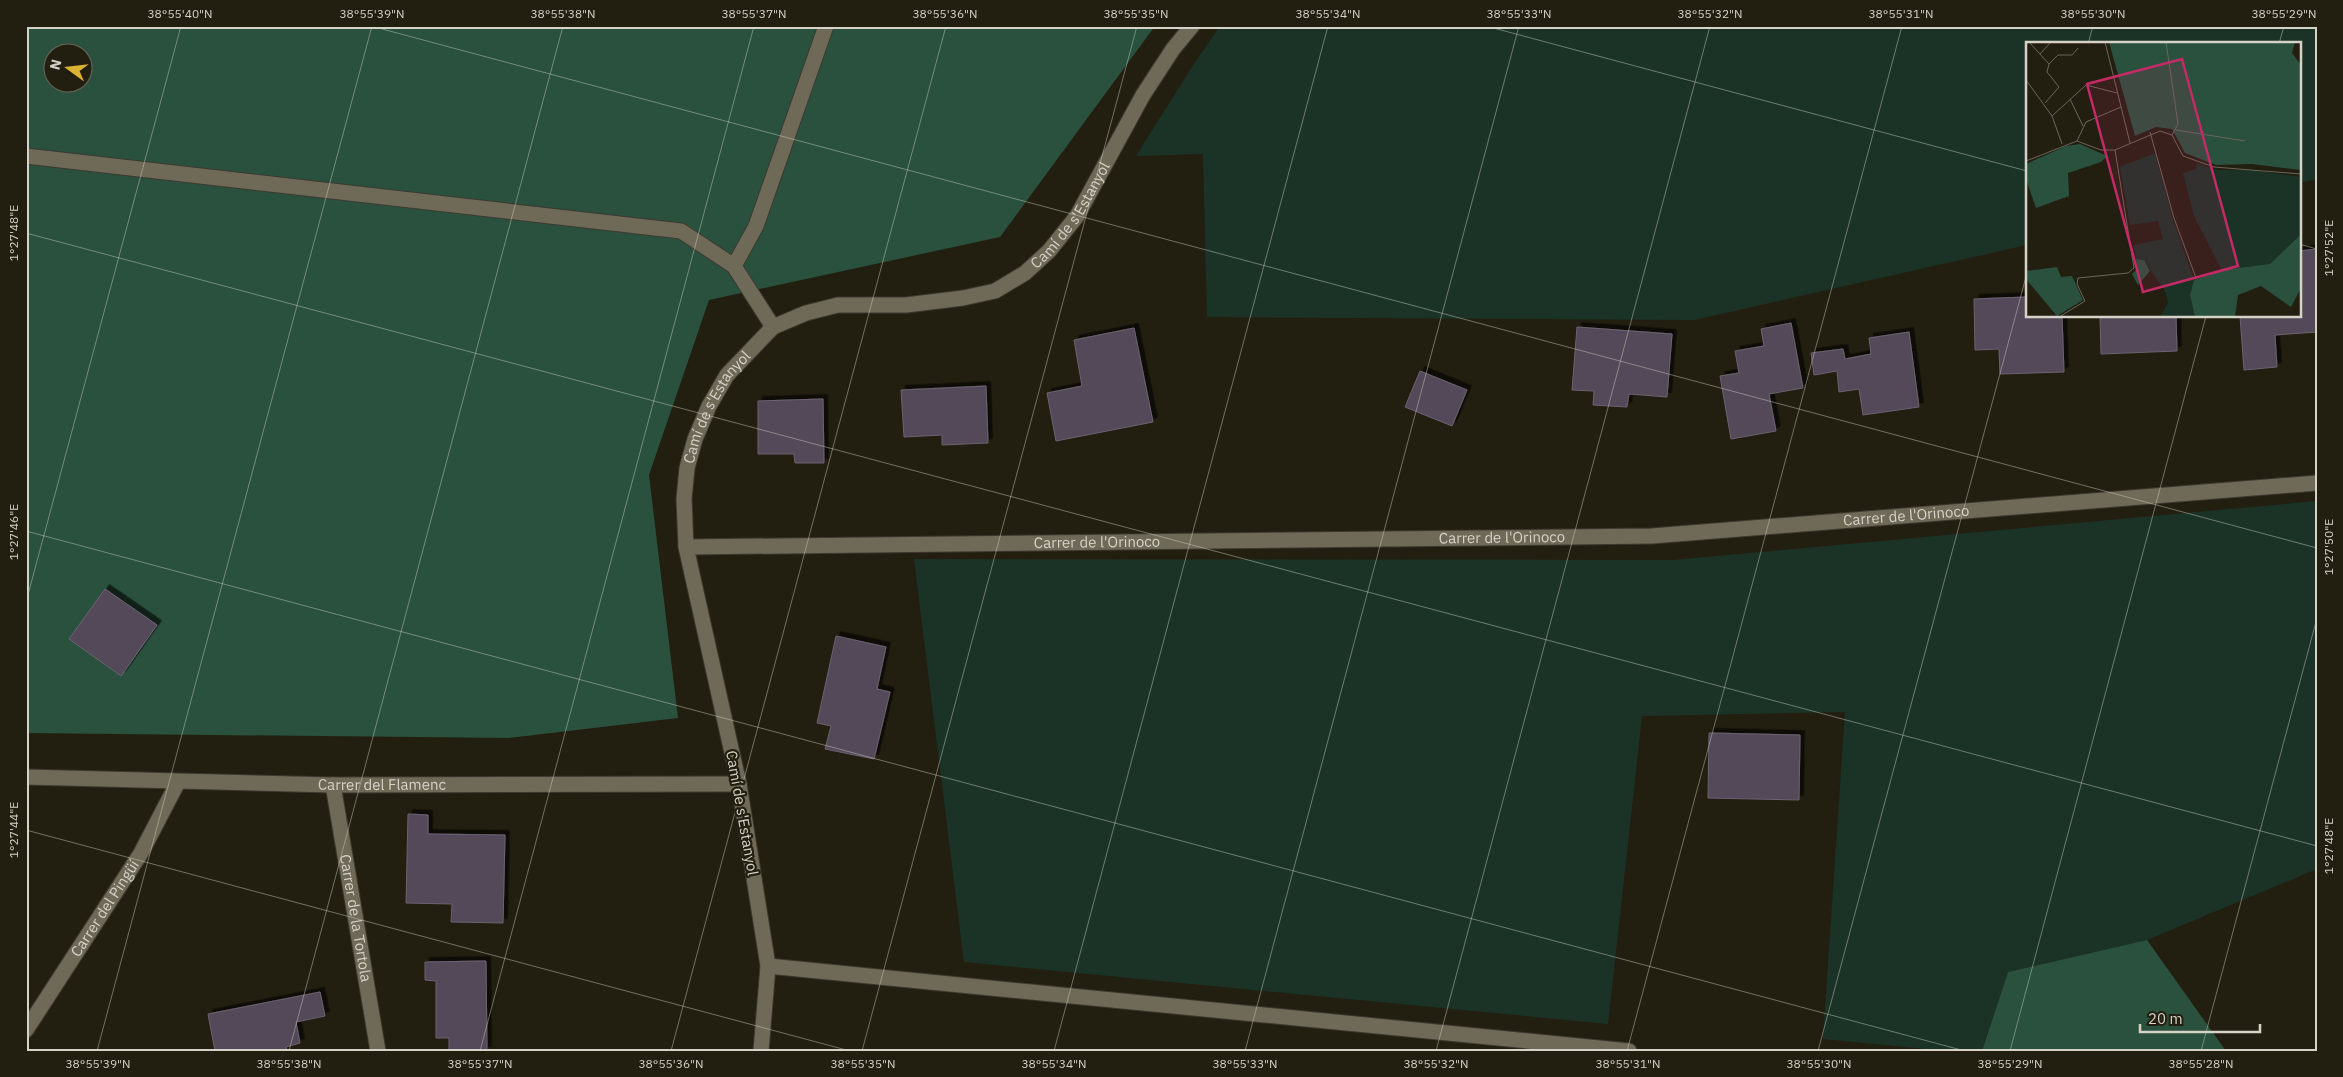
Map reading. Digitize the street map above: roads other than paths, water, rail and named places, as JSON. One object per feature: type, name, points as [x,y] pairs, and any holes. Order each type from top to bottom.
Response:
[{"type":"street","points":[[734,266],[756,226],[826,26]]},
{"type":"street","name":"Camí de s'Estanyol","points":[[761,1051],[768,966],[739,784],[686,547],[684,499],[687,468],[695,439],[708,406],[727,375],[773,328],[806,313],[838,305],[906,305],[963,298],[995,291],[1024,273],[1049,251],[1077,216],[1143,95],[1173,49],[1192,26]]},
{"type":"street","points":[[26,156],[681,231],[734,266],[773,328]]},
{"type":"street","name":"Carrer de l'Orinoco","points":[[686,547],[1652,536],[2317,483]]},
{"type":"street","name":"Carrer del Flamenc","points":[[26,778],[333,785],[739,784]]},
{"type":"street","name":"Carrer del Pingüí","points":[[26,1030],[141,853],[178,782]]},
{"type":"street","name":"Carrer de la Tortola","points":[[333,785],[378,1051]]},
{"type":"street","points":[[768,966],[1629,1051]]}]
